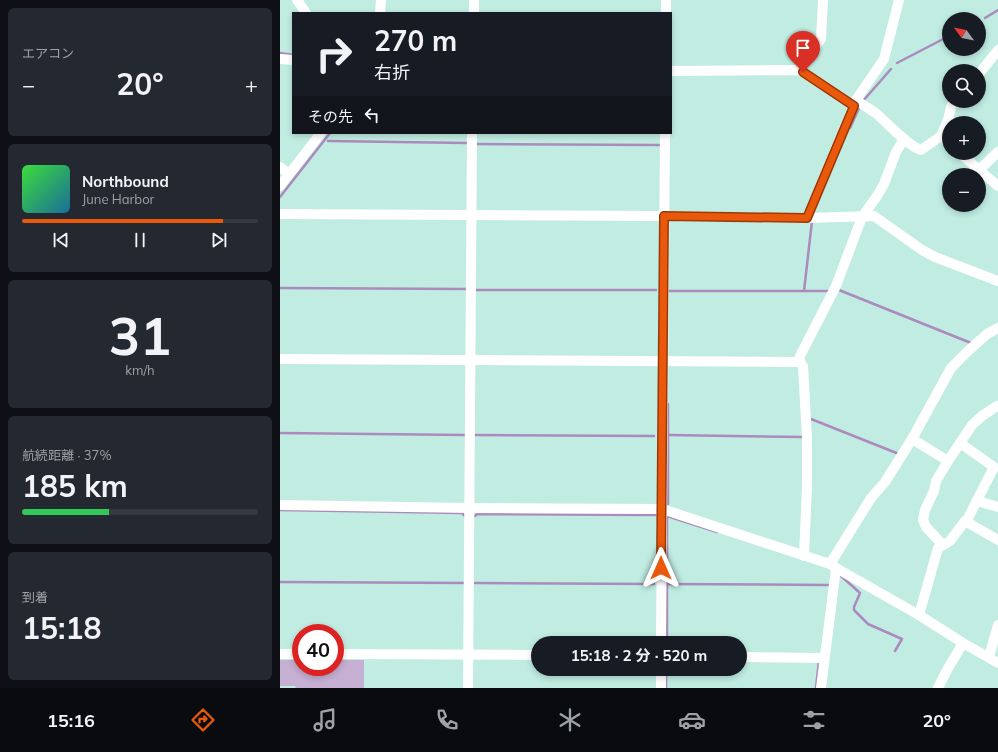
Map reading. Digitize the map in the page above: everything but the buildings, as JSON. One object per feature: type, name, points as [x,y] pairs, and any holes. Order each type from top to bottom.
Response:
[{"type":"street","points":[[297,0],[305,12]]},
{"type":"street","points":[[380,12],[381,0]]},
{"type":"street","points":[[474,0],[474,12]]},
{"type":"street","points":[[666,0],[666,12]]},
{"type":"street","points":[[797,70],[821,39],[823,0]]},
{"type":"street","points":[[807,218],[855,103],[884,59],[899,0]]},
{"type":"street","points":[[986,65],[998,50]]},
{"type":"street","points":[[280,59],[292,60]]},
{"type":"street","points":[[672,71],[797,70],[877,114],[917,149],[921,150],[942,141]]},
{"type":"street","points":[[280,186],[320,134]]},
{"type":"street","points":[[468,688],[472,134]]},
{"type":"street","points":[[661,636],[665,134]]},
{"type":"street","points":[[804,556],[807,486],[807,438],[803,366],[800,362],[800,356],[836,286],[862,217],[884,184],[896,152],[904,139]]},
{"type":"street","points":[[981,168],[998,152]]},
{"type":"street","points":[[968,160],[977,168]]},
{"type":"street","points":[[280,167],[289,174]]},
{"type":"street","points":[[986,176],[998,186]]},
{"type":"street","points":[[280,214],[807,218],[874,216],[922,250],[935,257],[998,281]]},
{"type":"street","points":[[821,688],[833,566],[871,498],[885,482],[912,439],[951,368],[987,334],[998,328]]},
{"type":"street","points":[[280,359],[800,362]]},
{"type":"street","points":[[943,545],[926,527],[923,520],[925,510],[934,492],[936,481],[972,425],[982,416],[998,406]]},
{"type":"street","points":[[912,439],[948,461]]},
{"type":"street","points":[[919,615],[938,548],[950,541],[965,521],[966,522],[994,467],[960,443]]},
{"type":"street","points":[[977,501],[998,507]]},
{"type":"street","points":[[280,505],[662,509],[833,566],[919,615],[998,663]]},
{"type":"street","points":[[966,522],[998,540]]},
{"type":"street","points":[[988,657],[998,626]]},
{"type":"street","points":[[938,688],[963,643]]},
{"type":"street","points":[[280,654],[292,654]]},
{"type":"street","points":[[344,654],[531,655]]},
{"type":"street","points":[[747,657],[825,658]]},
{"type":"street","points":[[661,676],[661,688]]},
{"type":"shaded area","points":[[280,660],[292,660],[292,676],[344,676],[344,660],[364,660],[364,688],[296,688],[295,686],[280,686]]},
{"type":"waterway","points":[[986,17],[998,10]]},
{"type":"waterway","points":[[897,63],[942,40]]},
{"type":"waterway","points":[[280,53],[292,55]]},
{"type":"waterway","points":[[863,101],[891,69]]},
{"type":"waterway","points":[[850,128],[860,106]]},
{"type":"waterway","points":[[280,197],[329,134]]},
{"type":"waterway","points":[[328,141],[466,143]]},
{"type":"waterway","points":[[477,144],[659,145]]},
{"type":"waterway","points":[[804,291],[812,221]]},
{"type":"waterway","points":[[280,288],[466,289]]},
{"type":"waterway","points":[[476,290],[656,290]]},
{"type":"waterway","points":[[839,290],[971,343]]},
{"type":"waterway","points":[[669,291],[830,291]]},
{"type":"waterway","points":[[668,404],[668,504]]},
{"type":"waterway","points":[[811,419],[899,454]]},
{"type":"waterway","points":[[280,433],[465,435]]},
{"type":"waterway","points":[[475,435],[654,436]]},
{"type":"waterway","points":[[668,435],[803,437]]},
{"type":"waterway","points":[[280,510],[462,513],[465,516]]},
{"type":"waterway","points":[[475,516],[477,514],[655,515]]},
{"type":"waterway","points":[[667,636],[667,516],[717,532]]},
{"type":"waterway","points":[[841,576],[860,593],[854,610],[868,624],[902,639],[895,651]]},
{"type":"waterway","points":[[280,582],[465,583]]},
{"type":"waterway","points":[[475,583],[654,584]]},
{"type":"waterway","points":[[667,584],[829,585]]},
{"type":"waterway","points":[[816,688],[819,661]]},
{"type":"waterway","points":[[666,676],[666,688]]},
{"type":"route","points":[[661,568],[664,216],[807,218],[854,106],[803,72]]}]
